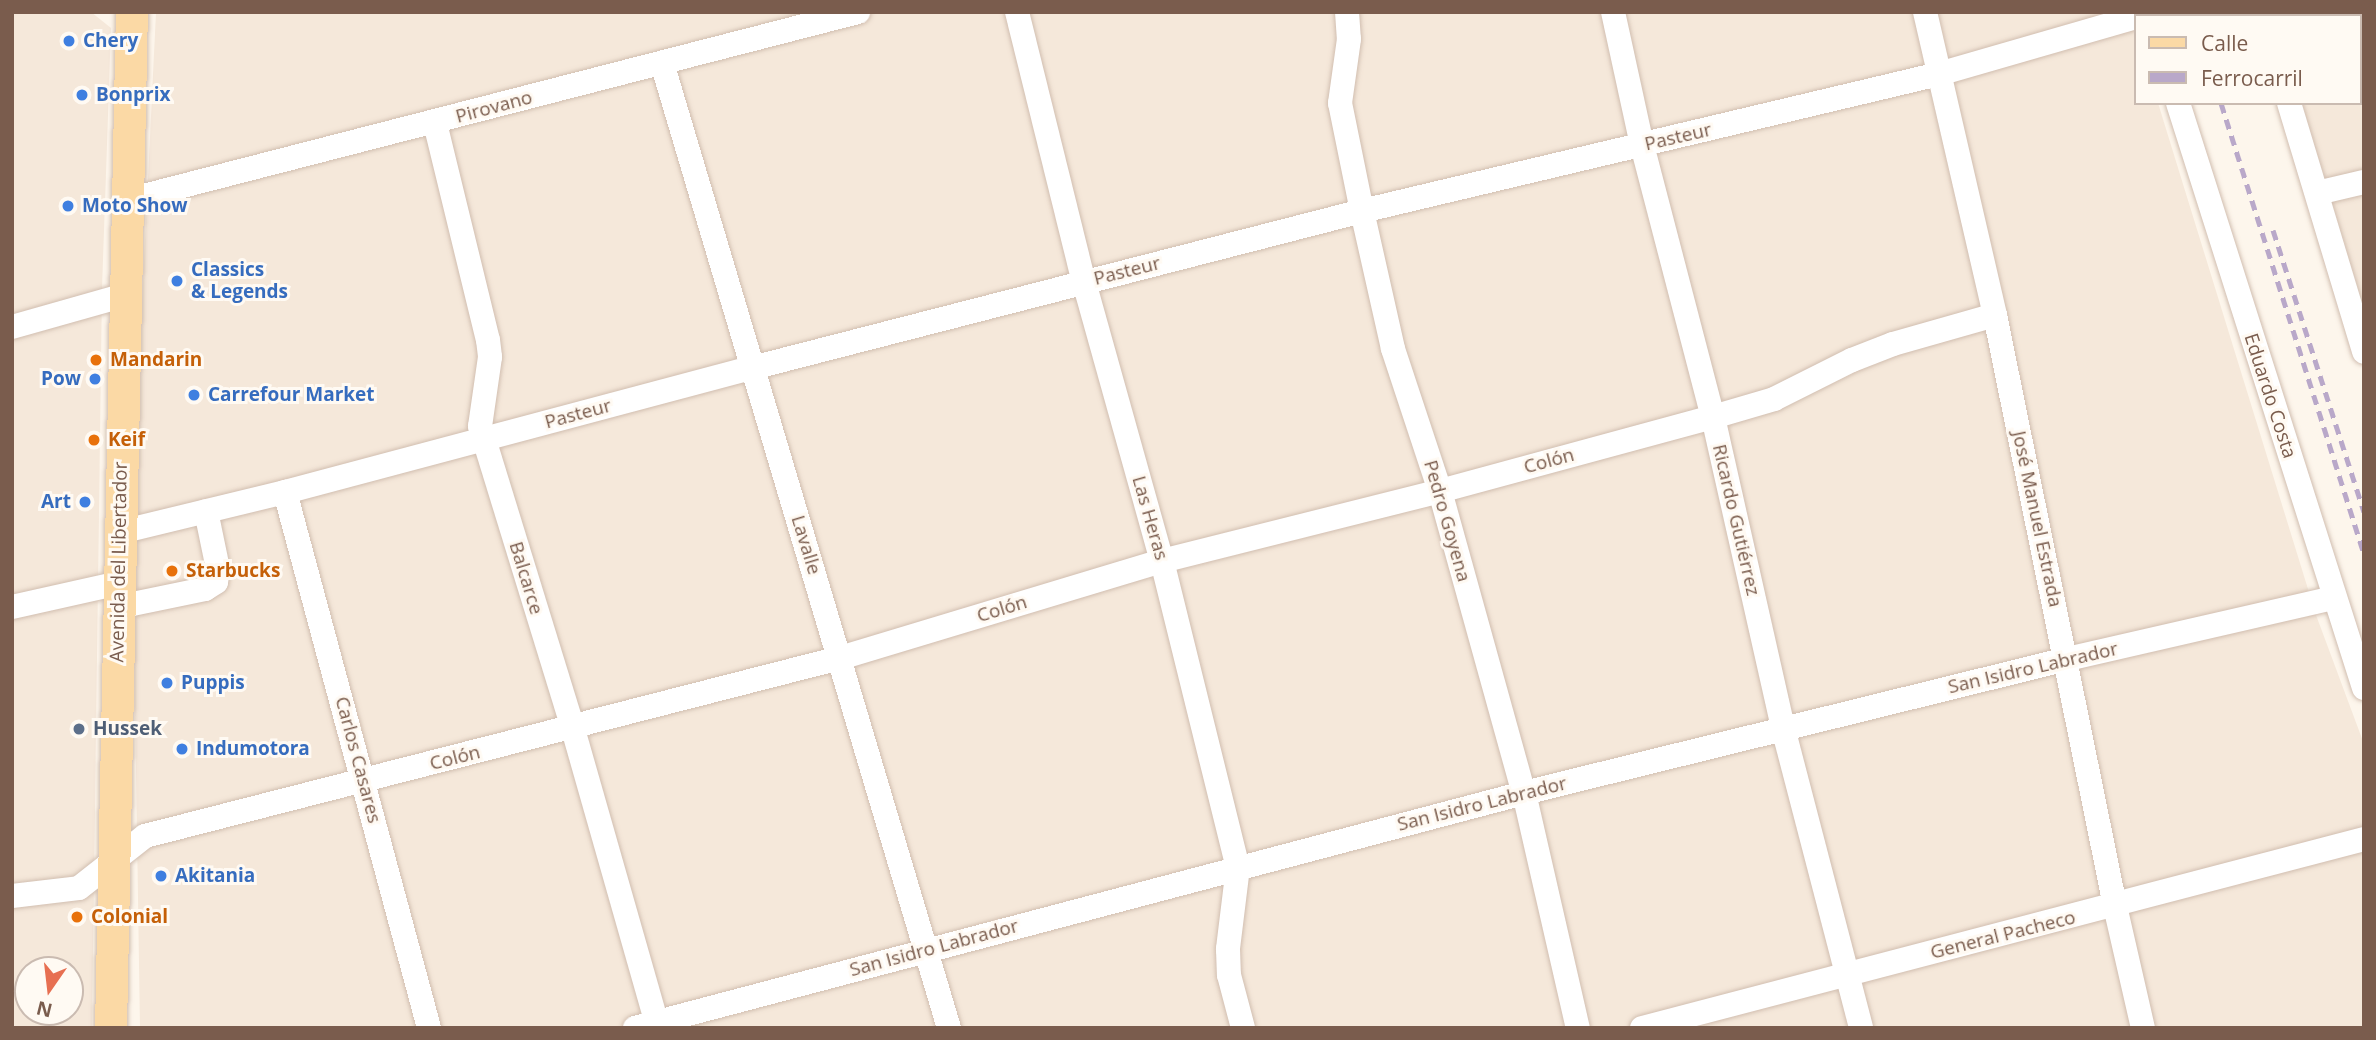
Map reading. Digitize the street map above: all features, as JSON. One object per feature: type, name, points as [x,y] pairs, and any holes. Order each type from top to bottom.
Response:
[{"type":"main road","name":"Avenida del Libertador","points":[[111,1028],[112,862],[132,12]]},
{"type":"street","name":"Pirovano","points":[[128,200],[436,123],[858,12]]},
{"type":"street","name":"Las Heras","points":[[1017,12],[1084,282],[1163,561],[1238,867],[1228,949],[1229,975],[1243,1028]]},
{"type":"street","name":"Pedro Goyena","points":[[1347,12],[1349,39],[1340,103],[1393,349],[1440,491],[1524,793],[1578,1028]]},
{"type":"street","name":"Ricardo Gutiérrez","points":[[1613,12],[1642,145],[1713,417],[1783,728],[1861,1028]]},
{"type":"street","name":"José Manuel Estrada","points":[[1925,12],[1995,315],[2067,659],[2115,906],[2143,1028]]},
{"type":"street","name":"Pasteur","points":[[120,532],[285,492],[1362,211],[1939,74],[2134,18]]},
{"type":"street","name":"Lavalle","points":[[662,63],[949,1028]]},
{"type":"street","name":"Eduardo Costa","points":[[2179,105],[2364,688]]},
{"type":"street","points":[[2289,105],[2364,352]]},
{"type":"street","name":"Balcarce","points":[[436,123],[488,340],[490,358],[480,426],[573,729],[650,1026]]},
{"type":"street","points":[[2317,193],[2364,182]]},
{"type":"street","points":[[12,327],[125,295]]},
{"type":"street","name":"Colón","points":[[12,896],[79,888],[145,836],[573,729],[840,657],[1163,561],[1440,491],[1713,417],[1774,399],[1852,360],[1893,344],[1995,315]]},
{"type":"street","name":"Carlos Casares","points":[[285,492],[429,1028]]},
{"type":"street","points":[[12,607],[205,589],[216,582],[218,569],[206,511]]},
{"type":"street","name":"San Isidro Labrador","points":[[650,1026],[926,950],[1524,793],[2067,659],[2334,598]]},
{"type":"street","name":"General Pacheco","points":[[1642,1028],[2364,839]]},
{"type":"shaded area","points":[[12,12],[91,12],[111,28],[102,289],[92,1028],[12,1028]]},
{"type":"shaded area","points":[[156,12],[2129,12],[2134,27],[2134,105],[2159,105],[2316,615],[2364,744],[2364,1028],[140,1028],[132,512]]},
{"type":"shaded area","points":[[2364,12],[2364,308],[2303,105],[2362,105],[2362,14],[2274,14]]},
{"type":"railway","points":[[2222,105],[2364,553]]},
{"type":"railway","points":[[2273,230],[2364,512]]},
{"type":"place","name":"Chery","points":[[69,41]]},
{"type":"place","name":"Bonprix","points":[[82,95]]},
{"type":"place","name":"Moto Show","points":[[68,206]]},
{"type":"place","name":"Classics & Legends","points":[[177,281]]},
{"type":"place","name":"Mandarin","points":[[96,360]]},
{"type":"place","name":"Pow","points":[[95,379]]},
{"type":"place","name":"Carrefour Market","points":[[194,395]]},
{"type":"place","name":"Keif","points":[[94,440]]},
{"type":"place","name":"Art","points":[[85,502]]},
{"type":"place","name":"Starbucks","points":[[172,571]]},
{"type":"place","name":"Puppis","points":[[167,683]]},
{"type":"place","name":"Hussek","points":[[79,729]]},
{"type":"place","name":"Indumotora","points":[[182,749]]},
{"type":"place","name":"Akitania","points":[[161,876]]},
{"type":"place","name":"Colonial","points":[[77,917]]}]
